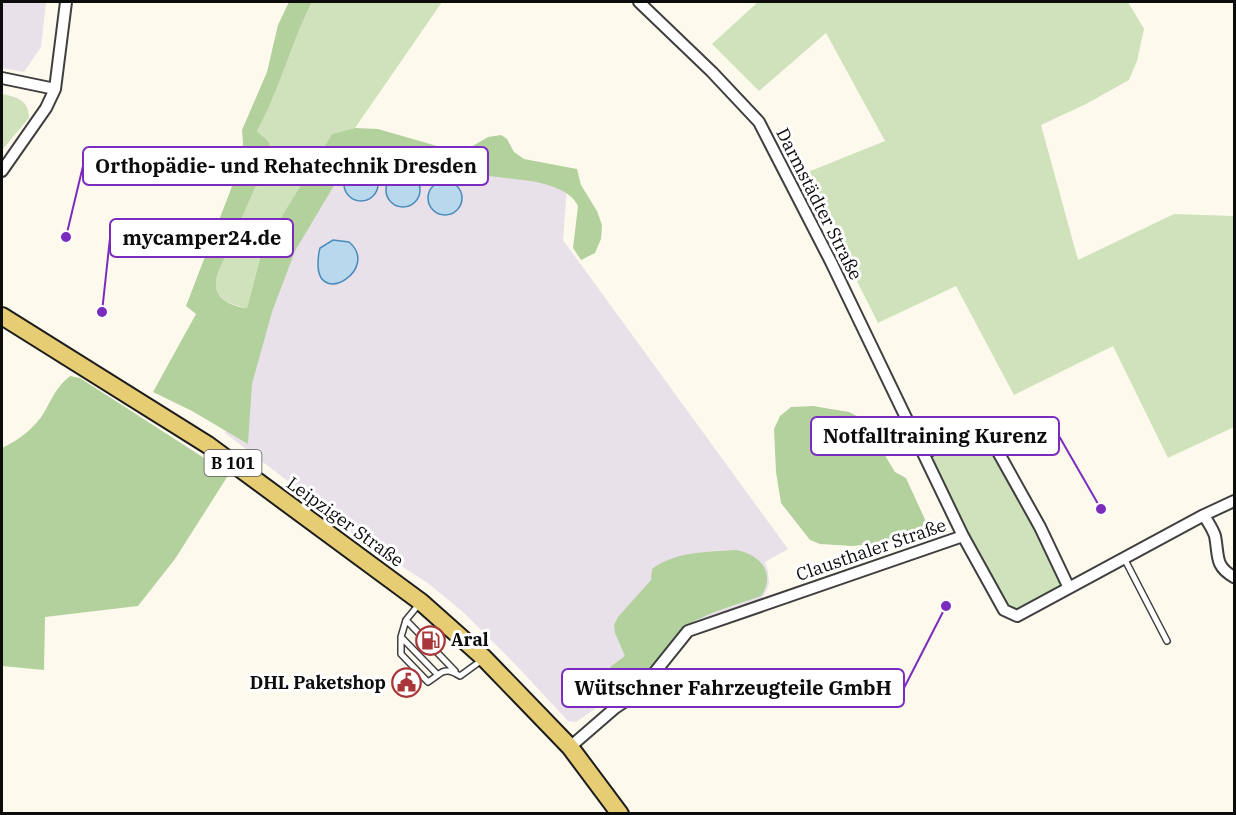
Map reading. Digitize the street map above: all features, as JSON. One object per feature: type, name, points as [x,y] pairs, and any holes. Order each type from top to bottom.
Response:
[{"type":"main road","name":"Leipziger Straße","points":[[2,316],[208,445],[421,602],[484,658],[570,747],[620,813]]},
{"type":"street","points":[[2,171],[46,108],[55,89],[66,2]]},
{"type":"street","name":"Darmstädter Straße","points":[[639,2],[706,65],[759,122],[831,262],[963,536]]},
{"type":"street","points":[[2,78],[55,89]]},
{"type":"street","points":[[924,453],[957,439],[976,435],[992,441],[1040,527],[1069,588]]},
{"type":"street","name":"Clausthaler Straße","points":[[570,747],[615,708],[639,692],[688,631],[963,536],[1004,610],[1017,616],[1234,501]]},
{"type":"street","points":[[1204,515],[1214,534],[1217,561],[1234,577]]},
{"type":"lane","points":[[1124,558],[1167,640]]},
{"type":"lane","points":[[421,602],[406,620],[401,637],[401,654],[428,682],[442,671],[448,670],[460,676]]},
{"type":"lane","points":[[406,620],[460,676]]},
{"type":"lane","points":[[401,637],[438,675]]},
{"type":"lane","points":[[460,676],[484,658]]},
{"type":"shaded area","points":[[2,2],[46,2],[41,47],[24,72],[2,68]]},
{"type":"shaded area","points":[[333,138],[568,175],[563,240],[788,549],[765,562],[769,584],[762,598],[689,626],[658,662],[629,689],[623,689],[576,722],[568,721],[463,612],[429,584],[358,538],[225,433]]},
{"type":"green space","points":[[289,2],[312,2],[257,131],[269,142],[272,153],[218,274],[217,291],[223,299],[232,305],[247,308],[263,247],[332,134],[355,128],[378,129],[444,148],[464,151],[488,137],[501,135],[507,139],[514,152],[524,159],[577,169],[581,185],[597,211],[602,225],[601,239],[595,253],[581,260],[573,248],[578,206],[570,196],[551,186],[531,181],[356,160],[348,162],[295,251],[272,312],[252,384],[248,444],[192,411],[153,392],[196,314],[186,306],[231,189],[243,144],[242,130],[267,72],[278,25]]},
{"type":"green space","points":[[312,2],[442,2],[355,128],[332,134],[263,247],[247,308],[242,307],[223,299],[217,291],[217,278],[272,154],[269,142],[257,131]]},
{"type":"green space","points":[[758,2],[1128,2],[1144,29],[1137,61],[1129,80],[1041,125],[1078,260],[1174,214],[1234,216],[1234,427],[1168,458],[1113,346],[1014,395],[956,286],[878,323],[803,174],[885,141],[826,33],[759,91],[712,44]]},
{"type":"green space","points":[[2,94],[21,100],[27,107],[29,118],[2,150]]},
{"type":"green space","points":[[70,376],[80,378],[229,474],[175,559],[138,606],[45,617],[44,670],[2,666],[2,448],[20,437],[36,423],[58,388]]},
{"type":"green space","points":[[813,406],[849,412],[863,419],[895,472],[906,478],[928,526],[926,532],[909,540],[852,546],[820,544],[810,540],[781,503],[776,472],[774,429],[780,416],[791,407]]},
{"type":"green space","points":[[957,439],[992,441],[1069,588],[1017,616],[1004,610],[924,453]]},
{"type":"green space","points":[[736,550],[752,556],[764,566],[767,580],[766,588],[761,596],[713,613],[686,626],[639,678],[628,683],[619,680],[610,667],[625,656],[614,625],[618,617],[651,580],[652,569],[661,563],[682,556]]},
{"type":"water","points":[[361,167],[373,172],[378,184],[373,196],[361,201],[349,196],[344,184],[349,172]]},
{"type":"water","points":[[403,173],[415,178],[420,190],[415,202],[403,207],[391,202],[386,190],[391,178]]},
{"type":"water","points":[[445,181],[457,186],[462,198],[457,210],[445,215],[433,210],[428,198],[433,186]]},
{"type":"water","points":[[333,240],[349,242],[357,252],[358,262],[346,279],[337,283],[328,283],[321,278],[318,255],[320,248]]},
{"type":"place","name":"Orthopädie- und Rehatechnik Dresden","points":[[66,237]]},
{"type":"place","name":"mycamper24.de","points":[[102,312]]},
{"type":"place","name":"Notfalltraining Kurenz","points":[[1101,509]]},
{"type":"place","name":"Wütschner Fahrzeugteile GmbH","points":[[946,606]]},
{"type":"place","name":"Aral","points":[[430,640]]},
{"type":"place","name":"DHL Paketshop","points":[[407,683]]}]
